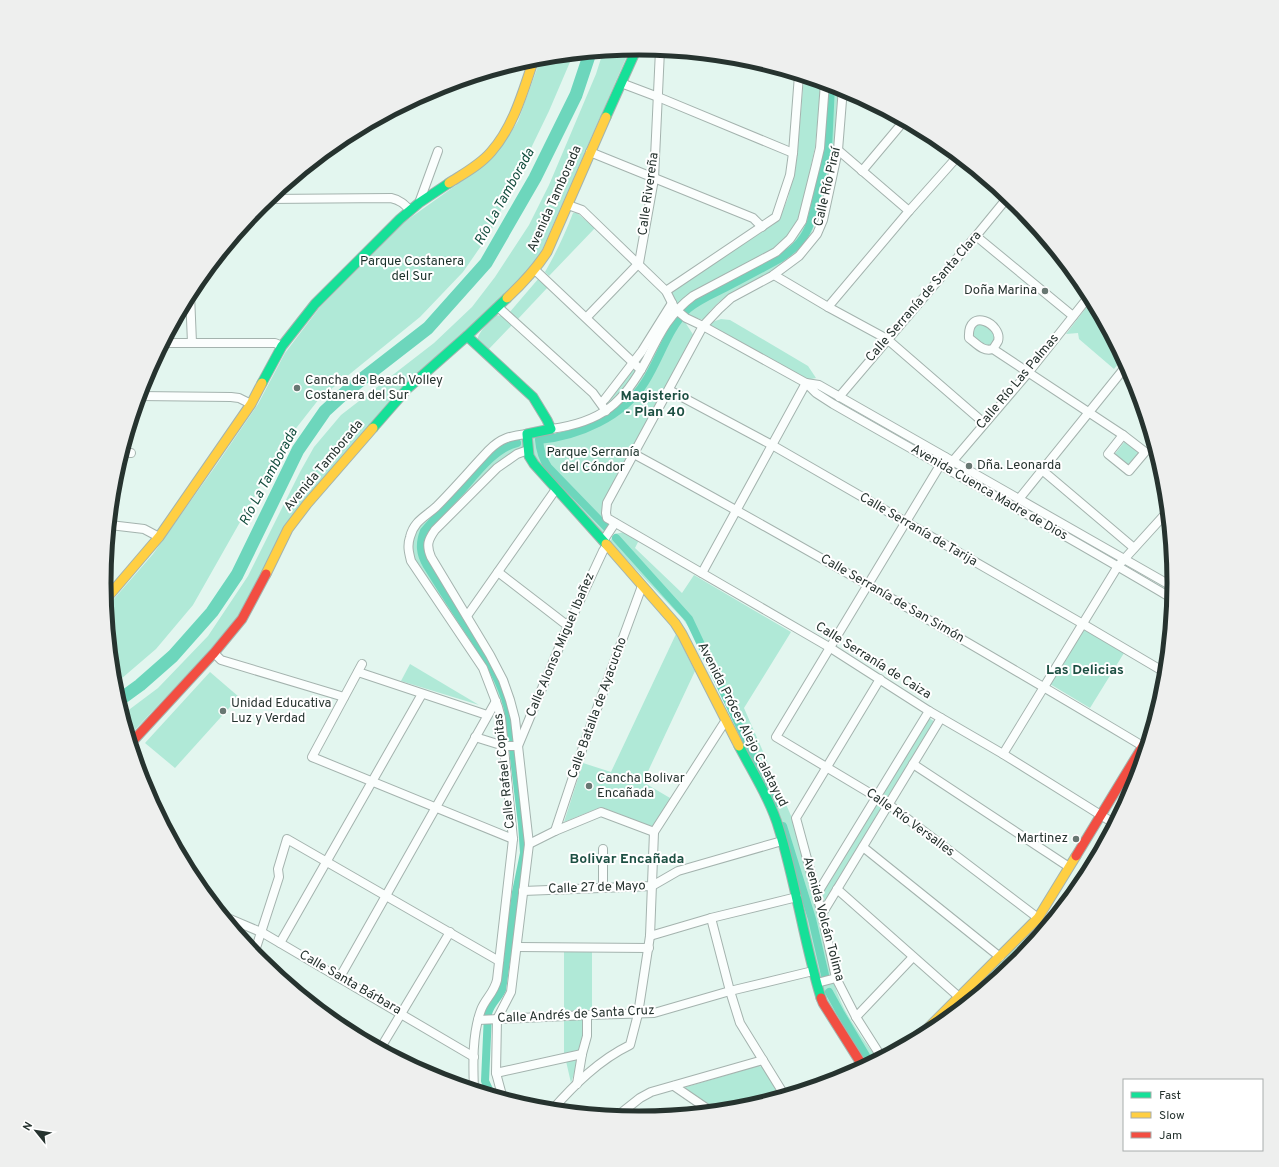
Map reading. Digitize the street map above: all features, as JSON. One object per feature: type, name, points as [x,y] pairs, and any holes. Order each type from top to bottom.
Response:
[{"type":"main road","name":"Avenida Tamborada","points":[[135,739],[214,653],[242,619],[288,529],[307,504],[408,388],[467,336],[535,270],[546,252],[568,205],[634,55]]},
{"type":"main road","points":[[111,593],[159,538],[251,404],[282,346],[315,304],[400,218],[418,203],[474,167],[491,152],[506,132],[518,107],[532,66]]},
{"type":"main road","points":[[467,336],[533,398],[544,414],[552,430],[527,434]]},
{"type":"main road","name":"Avenida Prócer Alejo Calatayud","points":[[527,434],[529,456],[534,464],[675,623],[682,634],[772,810],[782,841],[813,971],[823,1003],[861,1063]]},
{"type":"main road","points":[[932,1024],[1038,918],[1140,754]]},
{"type":"street","name":"Calle Rivereña","points":[[638,263],[654,179],[660,56]]},
{"type":"street","points":[[666,291],[776,217],[790,175],[794,153],[799,80]]},
{"type":"street","points":[[621,83],[794,153]]},
{"type":"street","points":[[552,430],[586,421],[606,411],[617,403],[628,391],[641,370],[659,335],[680,314],[684,303],[693,296],[776,252],[790,239],[802,221],[819,154],[825,89]]},
{"type":"street","name":"Calle Río Piraí","points":[[703,326],[731,298],[774,275],[799,256],[817,234],[823,220],[838,150],[842,95]]},
{"type":"street","points":[[862,171],[901,124]]},
{"type":"street","points":[[838,150],[909,211]]},
{"type":"street","points":[[418,203],[438,151]]},
{"type":"street","points":[[590,152],[752,218],[762,227]]},
{"type":"street","points":[[828,307],[955,160]]},
{"type":"street","points":[[278,199],[391,198],[403,202],[410,210]]},
{"type":"street","name":"Calle Serranía de Santa Clara","points":[[839,396],[1004,202]]},
{"type":"street","points":[[568,205],[582,210],[638,263],[666,291],[680,314]]},
{"type":"street","points":[[976,236],[1073,316]]},
{"type":"street","points":[[586,317],[638,263]]},
{"type":"street","points":[[535,270],[641,370]]},
{"type":"street","points":[[774,275],[828,307],[887,339],[984,423]]},
{"type":"street","name":"Calle Río Las Palmas","points":[[948,470],[952,462],[1086,301]]},
{"type":"street","points":[[600,402],[606,399],[642,351],[672,303]]},
{"type":"street","points":[[190,305],[192,343]]},
{"type":"street","points":[[498,307],[594,393],[606,411]]},
{"type":"street","name":"Avenida Cuenca Madre de Dios","points":[[680,314],[806,383],[816,393],[833,404],[948,470],[1120,563],[1168,585]]},
{"type":"street","points":[[615,523],[607,518],[607,504],[703,326]]},
{"type":"street","points":[[170,343],[275,343],[282,346]]},
{"type":"street","points":[[993,349],[1123,435],[1144,452],[1129,472],[1108,454],[1123,435]]},
{"type":"street","points":[[1019,499],[1123,371]]},
{"type":"street","points":[[702,573],[806,383]]},
{"type":"street","name":"Avenida Cuenca Madre de Dios","points":[[806,383],[819,385],[1019,499],[1168,595]]},
{"type":"street","name":"Calle Serranía de Tarija","points":[[669,390],[772,446],[1083,624],[1160,671]]},
{"type":"street","points":[[146,396],[231,396],[251,404]]},
{"type":"street","name":"Calle Rafael Copitas","points":[[474,1085],[474,1057],[483,1004],[495,988],[513,839],[504,746],[496,701],[482,668],[412,561],[408,550],[410,537],[415,525],[435,508],[496,443],[510,436],[527,434]]},
{"type":"street","points":[[502,1094],[496,1073],[496,1019],[511,992],[529,844],[515,719],[504,680],[431,557],[428,550],[428,544],[430,537],[435,530],[498,468],[517,454],[528,450]]},
{"type":"street","name":"Calle Serranía de San Simón","points":[[634,454],[737,510],[868,585],[1142,746]]},
{"type":"street","points":[[829,647],[945,457]]},
{"type":"street","points":[[1042,470],[1134,548]]},
{"type":"street","points":[[467,616],[556,489]]},
{"type":"street","points":[[1003,754],[1120,563],[1163,516]]},
{"type":"street","name":"Calle Alonso Miguel Ibañez","points":[[517,746],[568,626],[615,523]]},
{"type":"street","name":"Calle Serranía de Caiza","points":[[615,523],[829,647],[929,711],[1003,754],[1111,822]]},
{"type":"street","points":[[115,526],[144,529],[159,538]]},
{"type":"street","points":[[498,572],[568,626]]},
{"type":"street","name":"Calle Batalla de Ayacucho","points":[[555,831],[584,744],[642,586]]},
{"type":"street","name":"Calle Río Versalles","points":[[829,647],[776,737],[888,804],[1038,918]]},
{"type":"street","points":[[214,653],[221,660],[344,697]]},
{"type":"street","points":[[362,664],[312,757],[513,839]]},
{"type":"street","points":[[358,672],[487,715]]},
{"type":"street","points":[[827,767],[880,679]]},
{"type":"street","points":[[280,943],[422,694]]},
{"type":"street","points":[[340,977],[496,701]]},
{"type":"street","points":[[817,894],[929,711]]},
{"type":"street","points":[[822,914],[941,718]]},
{"type":"street","points":[[560,1105],[577,1084],[610,1056],[630,1045],[638,1014],[649,948],[654,832],[726,720]]},
{"type":"street","points":[[475,737],[504,746],[517,746]]},
{"type":"street","points":[[913,764],[1070,867]]},
{"type":"street","name":"Avenida Volcán Tolima","points":[[827,767],[796,818],[822,914],[835,979],[856,1017],[879,1054]]},
{"type":"street","points":[[529,844],[555,831],[601,812],[654,832]]},
{"type":"street","points":[[256,947],[279,877],[278,868],[287,839],[499,961]]},
{"type":"street","name":"Calle 27 de Mayo","points":[[523,891],[652,886],[678,871],[782,841]]},
{"type":"street","points":[[863,847],[1000,957]]},
{"type":"street","points":[[603,849],[603,888]]},
{"type":"street","points":[[837,889],[958,997]]},
{"type":"street","points":[[650,936],[711,918],[796,897]]},
{"type":"street","points":[[711,918],[740,1023],[783,1092]]},
{"type":"street","name":"Calle Santa Bárbara","points":[[232,920],[261,932],[474,1057]]},
{"type":"street","points":[[383,1045],[450,932]]},
{"type":"street","points":[[517,947],[649,948]]},
{"type":"street","points":[[856,1017],[912,957]]},
{"type":"street","name":"Calle Andrés de Santa Cruz","points":[[481,1020],[654,1013],[730,991],[813,971]]},
{"type":"street","points":[[818,983],[835,979]]},
{"type":"street","points":[[577,1084],[582,1054],[587,1036],[587,1015]]},
{"type":"street","points":[[496,1073],[582,1054]]},
{"type":"street","points":[[623,1112],[640,1098],[651,1092],[763,1060]]},
{"type":"street","points":[[674,1086],[705,1107]]},
{"type":"green space","name":"Parque Costanera del Sur","points":[[627,55],[542,250],[531,267],[312,492],[249,600],[236,619],[200,661],[133,732],[127,711],[158,688],[208,636],[248,576],[314,447],[341,415],[434,343],[472,307],[495,277],[529,225],[549,185],[596,74],[602,56]]},
{"type":"green space","name":"Parque Costanera del Sur","points":[[571,60],[549,111],[490,233],[463,272],[420,317],[319,399],[286,441],[193,605],[156,649],[120,680],[112,618],[112,602],[153,554],[217,464],[258,404],[285,353],[320,307],[403,223],[483,166],[508,137],[518,121],[539,65]]},
{"type":"green space","points":[[804,81],[821,87],[815,147],[802,207],[794,229],[781,244],[677,307],[670,292],[745,241],[773,225],[780,217],[788,198],[797,158]]},
{"type":"green space","points":[[827,90],[838,93],[834,151],[816,222],[804,245],[798,252],[770,274],[729,295],[719,302],[704,320],[688,316],[680,310],[686,304],[735,276],[797,234],[804,226],[808,212]]},
{"type":"green space","points":[[573,213],[577,213],[595,228],[549,276],[545,272],[553,258]]},
{"type":"green space","points":[[539,278],[548,287],[517,320],[509,313]]},
{"type":"green space","points":[[1088,305],[1119,363],[1114,369],[1079,339],[1078,333],[1066,334]]},
{"type":"green space","points":[[496,315],[502,316],[512,325],[487,351],[477,341],[478,337],[482,330]]},
{"type":"green space","name":"Parque Serranía del Cóndor","points":[[676,315],[683,319],[694,336],[604,501],[602,515],[608,527],[603,535],[538,464],[533,453],[533,437],[570,432],[590,424],[619,405],[630,393]]},
{"type":"green space","points":[[721,319],[730,320],[808,366],[816,378],[806,380],[710,325],[712,322]]},
{"type":"green space","points":[[985,323],[996,336],[991,346],[988,347],[972,337],[975,325]]},
{"type":"green space","points":[[633,366],[638,371],[633,379],[607,408],[603,404]]},
{"type":"green space","points":[[523,438],[524,450],[515,452],[425,543],[501,681],[513,719],[515,744],[506,743],[491,680],[414,560],[411,546],[412,539],[418,526],[491,452],[504,441]]},
{"type":"green space","points":[[1125,441],[1139,452],[1128,466],[1114,455]]},
{"type":"green space","points":[[625,532],[639,540],[635,548],[682,593],[694,575],[791,632],[744,708],[792,818],[812,891],[831,974],[820,978],[760,779],[692,632],[683,619],[610,542],[614,534]]},
{"type":"green space","points":[[1083,629],[1124,653],[1090,708],[1050,684]]},
{"type":"green space","points":[[676,634],[695,671],[643,782],[670,798],[653,827],[601,807],[564,822],[583,763],[611,772]]},
{"type":"green space","points":[[410,664],[479,705],[401,681]]},
{"type":"green space","points":[[210,672],[239,697],[175,768],[145,743]]},
{"type":"green space","points":[[929,718],[935,722],[887,798],[881,795]]},
{"type":"green space","points":[[875,802],[882,807],[825,903],[822,893]]},
{"type":"green space","points":[[1040,925],[1042,926],[988,981],[956,1007],[1029,935],[1035,932]]},
{"type":"green space","points":[[564,952],[592,952],[592,1011],[564,1011]]},
{"type":"green space","points":[[834,983],[837,994],[847,1014],[875,1056],[866,1060],[832,1012],[821,985]]},
{"type":"green space","points":[[584,1017],[584,1034],[580,1050],[564,1054],[564,1018]]},
{"type":"green space","points":[[579,1058],[571,1083],[566,1061]]},
{"type":"green space","points":[[758,1066],[763,1067],[779,1093],[743,1102],[711,1107],[689,1092],[685,1088]]},
{"type":"waterway","name":"Río La Tamborada","points":[[123,697],[140,685],[173,656],[212,612],[237,575],[298,450],[325,411],[348,390],[428,328],[486,263],[535,178],[576,95],[588,58]]},
{"type":"waterway","points":[[608,529],[548,467],[544,461],[539,440],[554,438],[584,429],[599,423],[612,415],[625,405],[645,382],[651,373],[669,335],[688,309],[706,297],[781,258],[800,242],[811,221],[828,149],[831,91]]},
{"type":"waterway","points":[[489,1090],[485,1081],[488,1014],[490,1007],[502,990],[516,892],[524,853],[522,824],[508,709],[505,698],[492,668],[427,566],[422,553],[421,540],[424,531],[486,462],[501,450],[517,443]]},
{"type":"waterway","points":[[616,538],[689,619],[775,804]]},
{"type":"waterway","points":[[783,826],[812,919],[825,975]]},
{"type":"waterway","points":[[829,992],[868,1059]]},
{"type":"traffic: fast","points":[[606,117],[634,55]]},
{"type":"traffic: fast","points":[[262,383],[282,346],[315,304],[400,219],[419,203],[449,183]]},
{"type":"traffic: fast","points":[[373,428],[408,388],[467,336],[507,298]]},
{"type":"traffic: fast","points":[[467,336],[533,397],[551,429],[527,434],[529,456],[534,464],[606,544]]},
{"type":"traffic: fast","points":[[739,746],[767,798],[776,819],[821,998]]},
{"type":"traffic: slow","points":[[449,183],[482,161],[499,142],[512,120],[532,66]]},
{"type":"traffic: slow","points":[[507,298],[528,276],[547,252],[606,117]]},
{"type":"traffic: slow","points":[[111,593],[159,537],[251,404],[262,383]]},
{"type":"traffic: slow","points":[[266,574],[288,529],[307,504],[373,428]]},
{"type":"traffic: slow","points":[[606,544],[675,623],[739,746]]},
{"type":"traffic: slow","points":[[933,1023],[1038,918],[1076,856]]},
{"type":"traffic: jam","points":[[135,739],[214,653],[242,619],[266,574]]},
{"type":"traffic: jam","points":[[1076,856],[1141,748]]},
{"type":"traffic: jam","points":[[821,998],[861,1063]]},
{"type":"place","name":"Doña Marina","points":[[1045,291]]},
{"type":"place","name":"Cancha de Beach Volley Costanera del Sur","points":[[297,388]]},
{"type":"place","name":"Dña. Leonarda","points":[[969,466]]},
{"type":"place","name":"Unidad Educativa Luz y Verdad","points":[[223,711]]},
{"type":"place","name":"Cancha Bolivar Encañada","points":[[589,786]]},
{"type":"place","name":"Martinez","points":[[1076,839]]},
{"type":"district","name":"Magisterio - Plan 40","points":[[655,404]]},
{"type":"district","name":"Las Delicias","points":[[1085,670]]},
{"type":"district","name":"Bolivar Encañada","points":[[627,859]]}]
